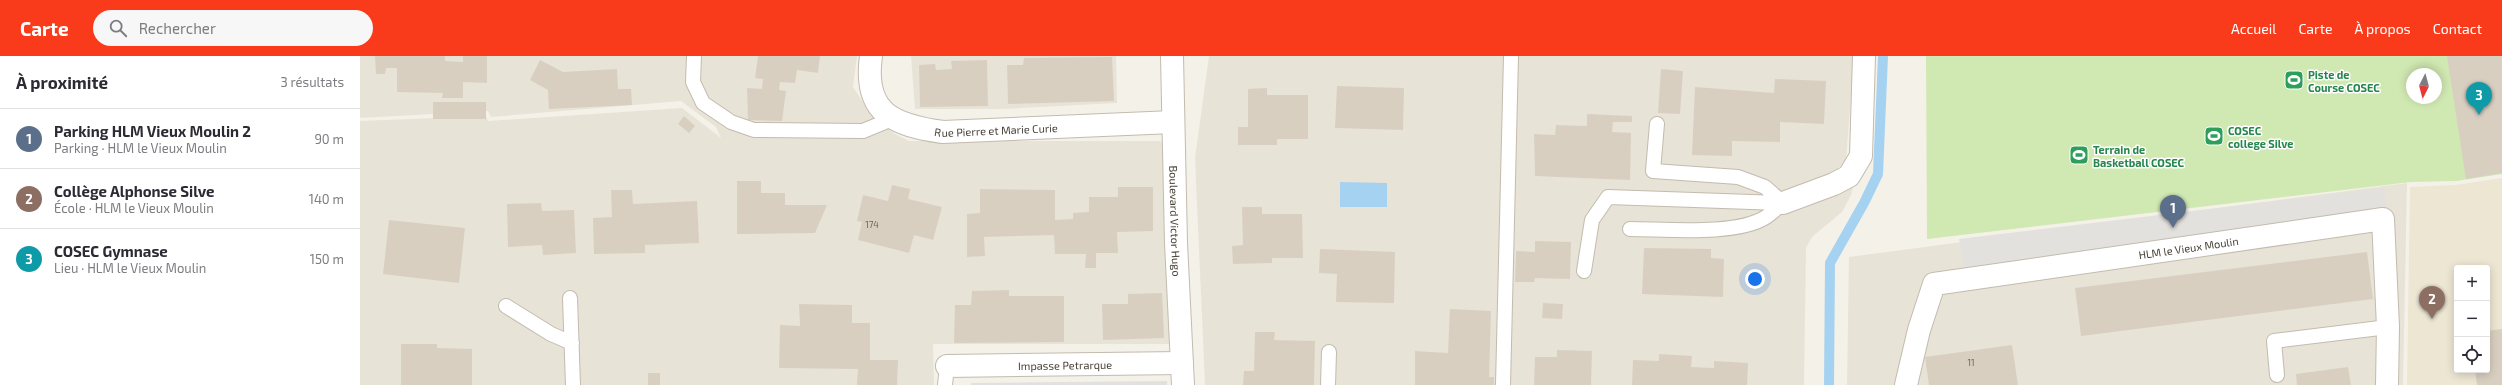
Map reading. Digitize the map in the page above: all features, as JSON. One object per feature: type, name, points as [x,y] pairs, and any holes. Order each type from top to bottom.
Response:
[{"type":"street","name":"Rue Pierre et Marie Curie","points":[[871,56],[870,89],[876,102],[892,119],[914,128],[943,132],[1173,122]]},
{"type":"street","name":"Boulevard Victor Hugo","points":[[1172,56],[1173,122],[1183,385]]},
{"type":"street","points":[[1783,203],[1834,184],[1849,176],[1861,156],[1864,56]]},
{"type":"street","name":"HLM le Vieux Moulin","points":[[1906,385],[1919,330],[1934,284],[2383,219],[2388,327],[2387,385]]},
{"type":"street","name":"Impasse Petrarque","points":[[946,376],[1182,363]]},
{"type":"lane","points":[[694,56],[693,82],[703,103],[731,122],[754,130],[863,131],[892,119]]},
{"type":"lane","points":[[1503,385],[1511,56]]},
{"type":"lane","points":[[1657,124],[1653,171],[1738,177],[1765,187],[1783,203]]},
{"type":"lane","points":[[1584,272],[1592,220],[1608,197],[1783,203]]},
{"type":"lane","points":[[1630,229],[1727,229],[1745,226],[1766,218],[1783,203]]},
{"type":"lane","points":[[570,298],[573,385]]},
{"type":"lane","points":[[506,306],[551,334],[572,343]]},
{"type":"lane","points":[[2276,375],[2274,341],[2388,327]]},
{"type":"lane","points":[[1328,385],[1329,352]]},
{"type":"shaded area","points":[[360,56],[857,56],[853,87],[868,110],[895,134],[909,141],[1161,141],[1165,158],[1170,344],[933,344],[934,385],[360,385],[360,121],[486,116],[488,121],[682,108],[721,138],[716,127],[681,101],[491,117],[488,111],[360,118]]},
{"type":"shaded area","points":[[911,56],[1116,56],[1117,103],[1004,109],[915,109]]},
{"type":"shaded area","points":[[1209,56],[1854,56],[1846,160],[1831,176],[1854,184],[1851,195],[1842,212],[1812,237],[1806,248],[1804,385],[1205,385],[1195,158]]},
{"type":"shaded area","points":[[2502,178],[2502,385],[2407,385],[2410,187],[2455,185]]},
{"type":"shaded area","points":[[2407,183],[2403,385],[1847,385],[1849,257]]},
{"type":"shaded area","points":[[2384,188],[2388,216],[1964,267],[1959,239]]},
{"type":"shaded area","points":[[1167,381],[1167,385],[971,385],[971,383]]},
{"type":"green space","name":"COSEC college Silve","points":[[1926,56],[2502,56],[2502,174],[2456,181],[2411,182],[1927,239]]},
{"type":"water","points":[[1340,182],[1387,183],[1387,207],[1340,207]]},
{"type":"building","points":[[375,56],[445,56],[445,61],[463,62],[463,56],[487,56],[487,83],[463,82],[463,98],[442,98],[443,93],[397,92],[397,68],[386,68],[385,74],[376,74]]},
{"type":"building","points":[[758,56],[820,56],[818,73],[797,70],[795,83],[780,82],[779,90],[786,91],[782,121],[748,120],[747,88],[762,89],[763,79],[755,78]]},
{"type":"building","points":[[2447,56],[2502,56],[2502,173],[2466,179]]},
{"type":"building","points":[[1112,57],[1114,101],[1008,104],[1007,65],[1023,65],[1024,58]]},
{"type":"building","points":[[540,60],[563,72],[617,69],[618,89],[631,89],[632,105],[549,109],[548,90],[530,80]]},
{"type":"building","points":[[987,60],[988,106],[920,107],[919,65],[935,64],[936,70],[952,69],[951,61]]},
{"type":"building","points":[[1661,69],[1683,71],[1680,114],[1658,113]]},
{"type":"building","points":[[1775,79],[1826,81],[1824,124],[1780,122],[1780,142],[1732,141],[1732,156],[1692,155],[1695,87],[1774,93]]},
{"type":"building","points":[[1337,86],[1404,88],[1403,130],[1335,128]]},
{"type":"building","points":[[1267,88],[1267,95],[1308,95],[1308,139],[1277,139],[1277,145],[1238,145],[1238,127],[1248,127],[1248,89]]},
{"type":"building","points":[[433,102],[486,102],[486,119],[433,119]]},
{"type":"building","points":[[1587,114],[1632,116],[1632,122],[1613,122],[1612,132],[1631,133],[1630,180],[1535,176],[1534,134],[1555,135],[1556,125],[1587,126]]},
{"type":"building","points":[[684,116],[695,126],[689,133],[678,124]]},
{"type":"building","points":[[737,181],[761,181],[761,193],[785,193],[785,205],[827,205],[815,233],[737,234]]},
{"type":"building","points":[[892,185],[910,189],[908,199],[942,207],[933,240],[914,235],[909,253],[858,240],[862,222],[857,221],[863,195],[888,201]]},
{"type":"building","points":[[1118,187],[1153,187],[1153,231],[1117,232],[1118,253],[1096,253],[1096,268],[1085,268],[1086,254],[1055,254],[1054,235],[984,237],[985,256],[967,257],[967,214],[980,213],[980,189],[1055,190],[1055,220],[1073,219],[1073,213],[1089,212],[1089,197],[1118,197]]},
{"type":"building","points":[[611,190],[632,190],[633,204],[697,201],[699,243],[645,245],[645,253],[594,254],[593,218],[612,217]]},
{"type":"building","points":[[541,203],[542,211],[574,210],[576,253],[543,255],[542,245],[508,247],[507,204]]},
{"type":"building","points":[[1242,207],[1262,207],[1262,214],[1302,214],[1303,258],[1272,258],[1272,263],[1233,264],[1232,246],[1243,245]]},
{"type":"building","points":[[389,220],[465,228],[459,283],[383,274]]},
{"type":"building","points":[[1535,241],[1571,242],[1570,279],[1535,278],[1534,282],[1515,282],[1516,251],[1535,252]]},
{"type":"building","points":[[1644,248],[1711,249],[1711,258],[1724,259],[1723,297],[1642,294]]},
{"type":"building","points":[[1320,249],[1395,252],[1394,303],[1336,302],[1337,274],[1319,273]]},
{"type":"building","points":[[2367,252],[2373,299],[2081,336],[2075,288]]},
{"type":"building","points":[[1009,290],[1009,296],[1064,296],[1064,342],[954,343],[955,305],[971,305],[972,291]]},
{"type":"building","points":[[1162,293],[1164,338],[1103,340],[1102,304],[1128,304],[1128,294]]},
{"type":"building","points":[[1543,303],[1563,304],[1562,319],[1542,318]]},
{"type":"building","points":[[799,304],[852,305],[852,323],[870,323],[870,360],[898,360],[897,385],[857,385],[858,369],[779,368],[780,325],[800,326]]},
{"type":"building","points":[[1450,309],[1491,311],[1489,377],[1494,377],[1494,385],[1415,385],[1415,351],[1448,353]]},
{"type":"building","points":[[2502,329],[2502,385],[2477,385],[2475,373],[2490,373],[2490,331]]},
{"type":"building","points":[[1255,332],[1275,332],[1274,340],[1315,341],[1314,385],[1243,385],[1244,371],[1254,371]]},
{"type":"building","points":[[401,344],[437,344],[437,348],[472,349],[472,385],[401,385]]},
{"type":"building","points":[[2012,345],[2018,385],[1929,385],[1925,357]]},
{"type":"building","points":[[1557,350],[1592,351],[1591,385],[1534,385],[1535,357],[1557,357]]},
{"type":"building","points":[[1659,354],[1692,356],[1691,367],[1714,368],[1714,361],[1748,363],[1747,385],[1632,385],[1633,360],[1659,361]]},
{"type":"building","points":[[2348,367],[2351,385],[2297,385],[2296,374]]},
{"type":"building","points":[[648,373],[660,373],[660,385],[648,385]]},
{"type":"waterway","points":[[1829,385],[1830,263],[1864,203],[1878,174],[1883,56]]},
{"type":"place","name":"Piste de Course COSEC","points":[[2294,80]]},
{"type":"place","name":"COSEC Gymnase","points":[[2479,115]]},
{"type":"place","name":"COSEC college Silve","points":[[2214,136]]},
{"type":"place","name":"Terrain de Basketball COSEC","points":[[2079,155]]},
{"type":"place","name":"Parking HLM Vieux Moulin 2","points":[[2173,228]]},
{"type":"place","name":"Collège Alphonse Silve","points":[[2432,319]]}]
